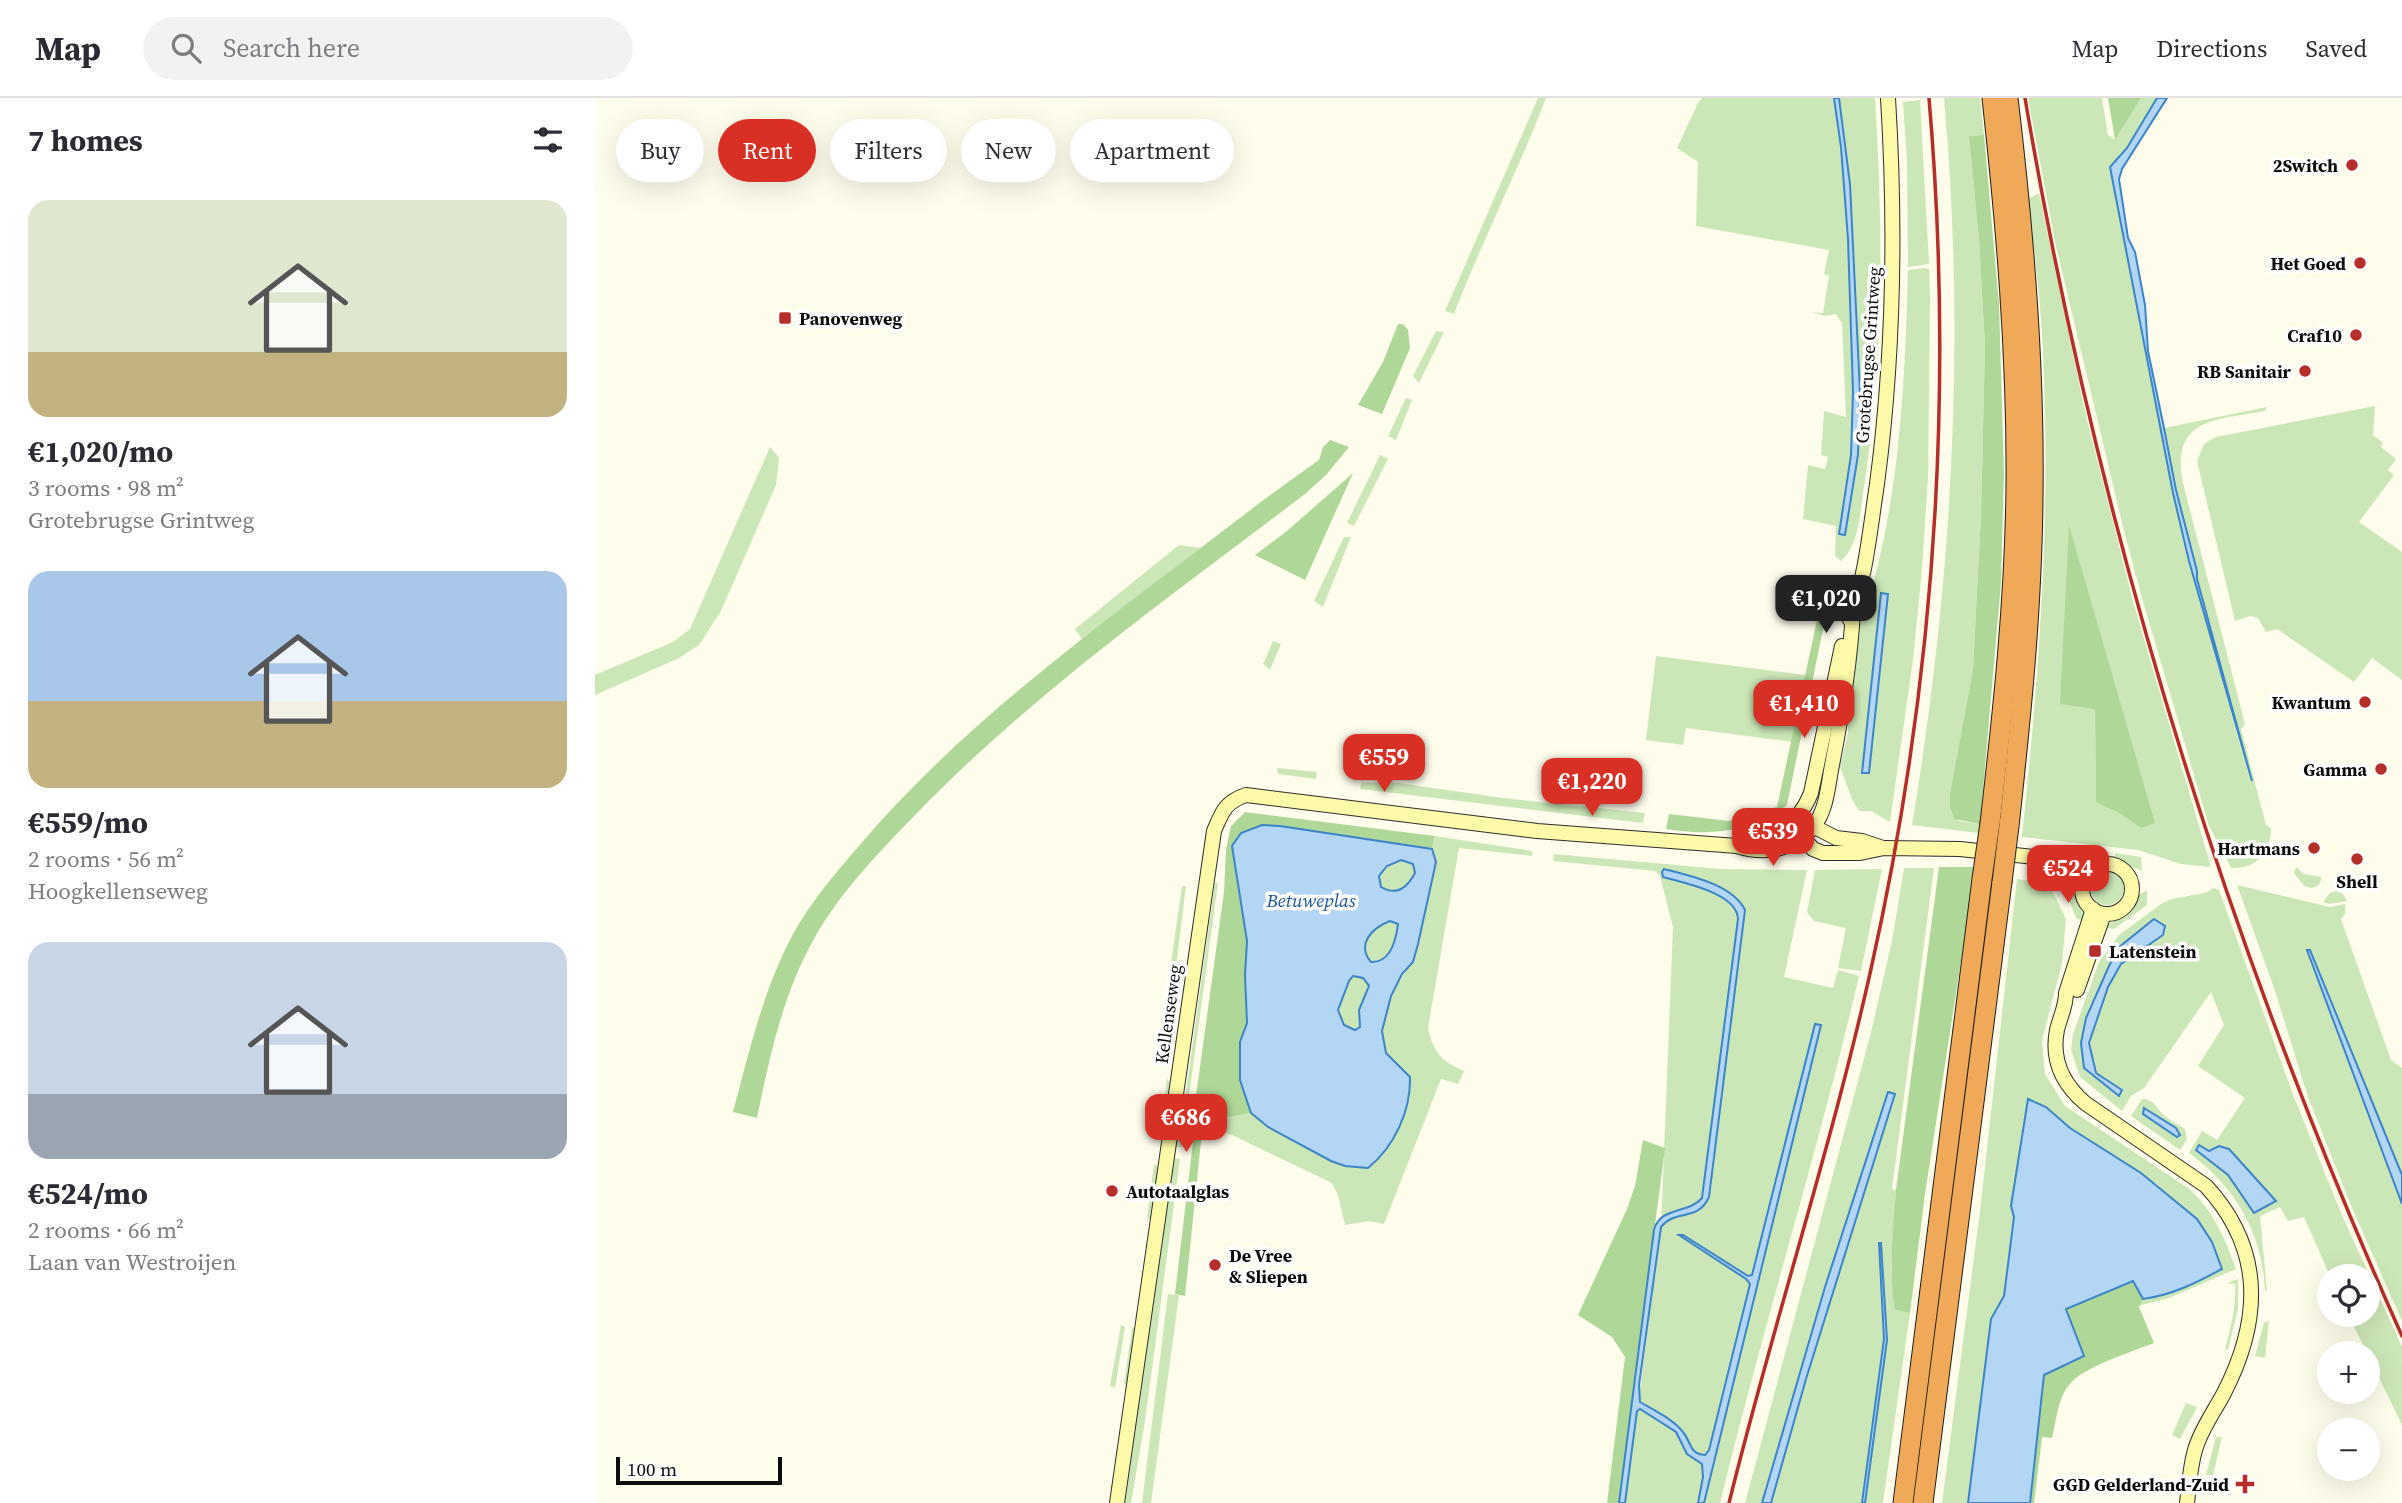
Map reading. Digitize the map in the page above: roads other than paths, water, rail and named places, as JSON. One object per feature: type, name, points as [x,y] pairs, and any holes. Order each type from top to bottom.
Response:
[{"type":"highway","points":[[1924,1503],[2002,882],[1999,825],[2016,485],[2007,246],[1992,98]]},
{"type":"highway","points":[[1903,1503],[1982,879],[1999,825],[2028,638],[2033,499],[2030,345],[2017,170],[2008,98]]},
{"type":"highway","points":[[1897,1503],[1913,1427]]},
{"type":"main road","name":"Grotebrugse Grintweg","points":[[1795,820],[1811,793],[1840,655],[1869,538],[1888,391],[1894,250],[1888,98]]},
{"type":"main road","name":"Grotebrugse Grintweg","points":[[1815,825],[1825,803],[1838,732],[1853,611]]},
{"type":"main road","name":"Kellenseweg","points":[[1117,1503],[1214,831],[1223,811],[1233,799],[1246,795],[1537,831],[1737,846]]},
{"type":"main road","points":[[1795,820],[1815,825],[1822,832],[1836,838],[1861,841],[1884,848]]},
{"type":"main road","points":[[1795,820],[1803,838],[1813,849],[1823,853],[1860,853],[1884,848],[1960,849],[2025,855],[2062,860],[2085,878]]},
{"type":"main road","points":[[1737,846],[1776,834],[1795,820]]},
{"type":"main road","points":[[1737,846],[1755,851],[1787,847],[1803,838],[1815,825]]},
{"type":"main road","points":[[2101,864],[2113,864],[2123,869],[2131,881],[2132,894],[2125,906],[2113,913],[2098,912],[2084,898],[2085,878],[2101,864]]},
{"type":"main road","points":[[2098,912],[2066,993],[2066,1005],[2057,1030],[2056,1049],[2064,1081],[2085,1103],[2206,1186],[2231,1218],[2251,1270],[2252,1297],[2244,1343],[2229,1382],[2195,1449],[2187,1503]]},
{"type":"water","points":[[1834,98],[1839,98],[1850,184],[1860,392],[1858,455],[1845,535],[1839,534],[1851,455],[1853,392],[1848,239],[1841,147]]},
{"type":"water","points":[[2157,98],[2167,98],[2122,169],[2119,179],[2128,238],[2135,252],[2145,305],[2148,351],[2176,490],[2197,579],[2252,781],[2189,561],[2173,493],[2110,167],[2127,148]]},
{"type":"water","points":[[1881,593],[1888,594],[1869,773],[1862,773]]},
{"type":"water","name":"Betuweplas","points":[[1262,825],[1280,826],[1432,849],[1436,862],[1418,944],[1413,962],[1402,974],[1391,996],[1382,1031],[1386,1053],[1410,1077],[1408,1103],[1393,1139],[1368,1168],[1345,1166],[1331,1161],[1268,1127],[1251,1113],[1240,1080],[1240,1042],[1247,1023],[1247,941],[1232,846],[1241,833]],"holes":[[[1401,860],[1413,864],[1415,873],[1409,883],[1392,891],[1381,887],[1379,876],[1387,866]],[[1390,921],[1398,924],[1388,955],[1371,962],[1365,949],[1366,943],[1377,928]],[[1353,976],[1363,978],[1369,986],[1359,1010],[1360,1027],[1355,1030],[1344,1025],[1338,1010]]]},
{"type":"water","points":[[1664,869],[1721,887],[1739,901],[1745,910],[1709,1197],[1699,1210],[1673,1218],[1661,1227],[1639,1385],[1640,1402],[1674,1423],[1696,1453],[1705,1455],[1709,1450],[1750,1284],[1679,1235],[1748,1276],[1752,1275],[1815,1024],[1821,1025],[1704,1503],[1698,1503],[1703,1477],[1702,1464],[1687,1454],[1676,1432],[1640,1409],[1637,1411],[1625,1503],[1619,1503],[1654,1230],[1662,1217],[1702,1198],[1738,919],[1729,902],[1708,890],[1663,877]]},
{"type":"water","points":[[2154,919],[2165,926],[2163,935],[2121,964],[2108,987],[2089,1043],[2096,1073],[2122,1090],[2119,1096],[2084,1068],[2081,1043],[2086,1018],[2118,948]]},
{"type":"water","points":[[2307,950],[2310,950],[2402,1175],[2402,1204]]},
{"type":"water","points":[[1888,1092],[1895,1094],[1806,1379],[1771,1503],[1762,1503],[1825,1287]]},
{"type":"water","points":[[2028,1099],[2046,1107],[2070,1128],[2141,1173],[2197,1219],[2212,1242],[2222,1269],[2164,1295],[2143,1299],[2133,1281],[2066,1309],[2084,1356],[2044,1375],[2030,1503],[1968,1503],[1991,1319],[2004,1296],[2014,1217],[2011,1206]]},
{"type":"water","points":[[2144,1108],[2176,1128],[2180,1135],[2177,1137],[2143,1114]]},
{"type":"water","points":[[2199,1145],[2209,1151],[2219,1146],[2229,1149],[2276,1201],[2254,1213],[2228,1175],[2196,1150]]},
{"type":"water","points":[[1879,1243],[1887,1340],[1865,1503],[1862,1503],[1884,1339]]},
{"type":"railway","points":[[1729,1503],[1855,1036],[1893,861],[1911,753],[1924,644],[1939,426],[1936,207],[1929,98]]},
{"type":"railway","points":[[2025,98],[2055,258],[2089,416],[2129,573],[2174,729],[2224,883],[2279,1036],[2338,1187],[2402,1336]]},
{"type":"place","name":"2Switch","points":[[2352,165]]},
{"type":"place","name":"Het Goed","points":[[2360,263]]},
{"type":"place","name":"Panovenweg","points":[[785,318]]},
{"type":"place","name":"Craf10","points":[[2356,335]]},
{"type":"place","name":"RB Sanitair","points":[[2305,371]]},
{"type":"place","name":"Kwantum","points":[[2365,702]]},
{"type":"place","name":"Gamma","points":[[2381,769]]},
{"type":"place","name":"Hartmans","points":[[2314,848]]},
{"type":"place","name":"Shell","points":[[2357,859]]},
{"type":"place","name":"Latenstein","points":[[2095,951]]},
{"type":"place","name":"Autotaalglas","points":[[1112,1191]]},
{"type":"place","name":"De Vree & Sliepen","points":[[1215,1265]]},
{"type":"place","name":"GGD Gelderland-Zuid","points":[[2245,1484]]}]
